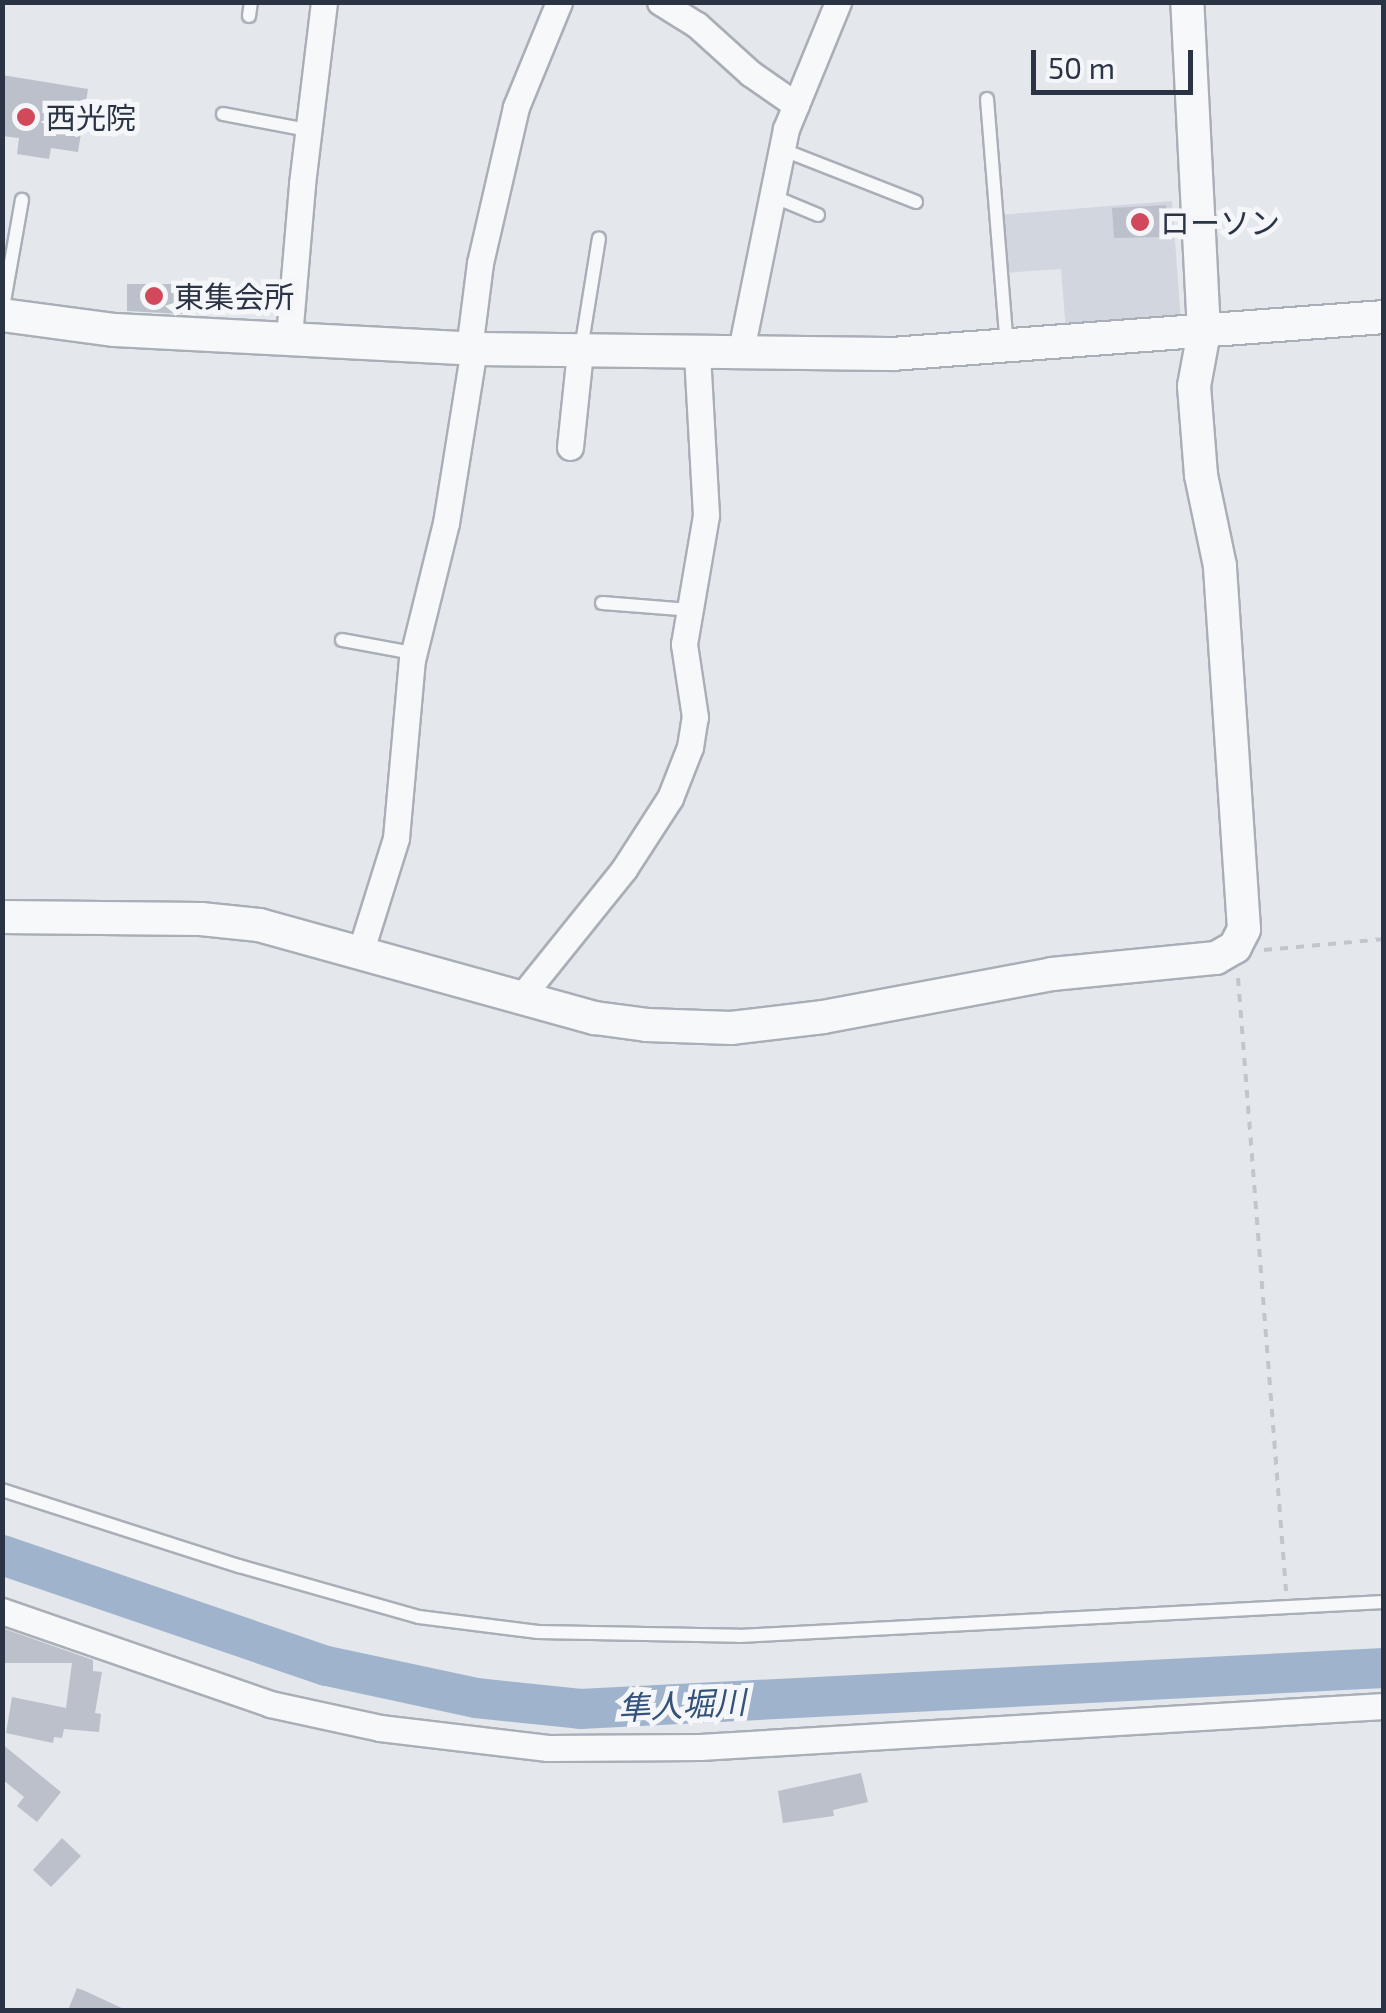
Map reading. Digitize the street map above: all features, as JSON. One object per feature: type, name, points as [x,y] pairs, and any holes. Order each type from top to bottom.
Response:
[{"type":"street","points":[[289,338],[324,2]]},
{"type":"street","points":[[361,950],[396,838],[413,653],[446,523],[480,262],[516,107],[559,2]]},
{"type":"street","points":[[660,2],[697,25],[750,73],[796,105]]},
{"type":"street","points":[[741,350],[782,149],[838,2]]},
{"type":"street","points":[[2,917],[201,919],[260,925],[630,1023],[731,1028],[823,1017],[1052,974],[1216,958],[1235,947],[1244,929],[1220,566],[1201,476],[1194,386],[1204,332],[1187,2]]},
{"type":"street","points":[[2,314],[116,330],[471,349],[697,354],[741,350],[892,354],[1384,317]]},
{"type":"street","points":[[570,447],[580,352]]},
{"type":"street","points":[[522,996],[624,869],[670,798],[690,747],[695,717],[684,644],[706,515],[697,354]]},
{"type":"street","points":[[2,1611],[270,1704],[380,1728],[548,1748],[700,1747],[1384,1706]]},
{"type":"lane","points":[[987,99],[1007,345]]},
{"type":"lane","points":[[224,114],[308,130]]},
{"type":"lane","points":[[782,149],[916,202]]},
{"type":"lane","points":[[770,195],[818,214]]},
{"type":"lane","points":[[2,314],[22,200]]},
{"type":"lane","points":[[580,352],[599,238]]},
{"type":"lane","points":[[602,603],[690,610]]},
{"type":"lane","points":[[342,640],[413,653]]},
{"type":"lane","points":[[2,1490],[240,1566],[419,1617],[538,1632],[739,1636],[1384,1602]]},
{"type":"path","points":[[1288,1608],[1235,947],[1264,950],[1384,939]]},
{"type":"shaded area","points":[[1172,201],[1181,321],[1066,331],[1061,269],[1003,273],[998,215]]},
{"type":"building","points":[[2,75],[88,89],[78,152],[51,148],[49,159],[17,154],[19,138],[2,136]]},
{"type":"building","name":"ローソン","points":[[1166,205],[1168,237],[1114,238],[1112,208]]},
{"type":"building","name":"東集会所","points":[[127,284],[182,284],[182,314],[127,311]]},
{"type":"building","points":[[2,1628],[93,1660],[93,1671],[102,1672],[95,1713],[101,1714],[99,1732],[64,1729],[62,1738],[54,1737],[53,1743],[6,1733],[12,1697],[66,1708],[72,1663],[2,1663]]},
{"type":"building","points":[[2,1744],[61,1792],[37,1822],[17,1806],[24,1797],[2,1779]]},
{"type":"building","points":[[861,1773],[868,1802],[833,1810],[834,1816],[783,1823],[778,1791]]},
{"type":"building","points":[[62,1838],[81,1856],[51,1887],[33,1870]]},
{"type":"building","points":[[77,1988],[85,1991],[126,2010],[68,2010]]},
{"type":"waterway","name":"隼人堀川","points":[[2,1555],[327,1666],[476,1698],[580,1709],[1384,1668]]},
{"type":"place","name":"西光院","points":[[26,117]]},
{"type":"place","name":"ローソン","points":[[1140,222]]},
{"type":"place","name":"東集会所","points":[[154,296]]}]
